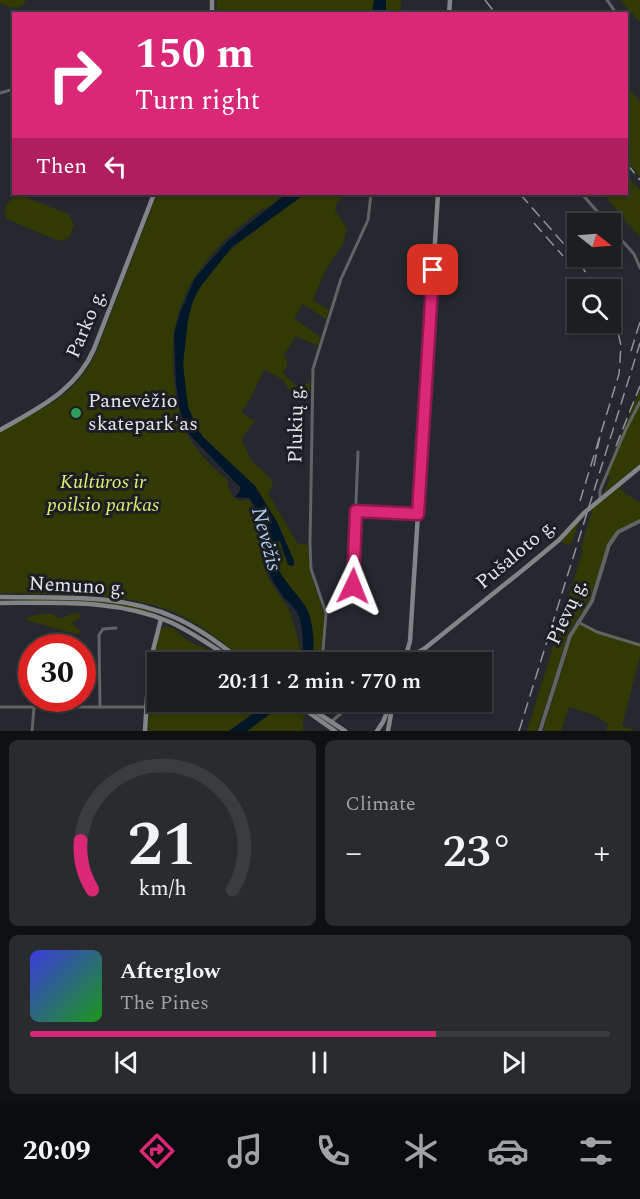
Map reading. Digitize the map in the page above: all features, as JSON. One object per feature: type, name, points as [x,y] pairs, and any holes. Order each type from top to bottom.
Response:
[{"type":"main road","name":"Parko g.","points":[[0,430],[60,395],[84,369],[94,349],[154,195]]},
{"type":"main road","points":[[408,652],[438,195]]},
{"type":"main road","name":"Pušaloto g.","points":[[419,652],[524,570],[559,540],[584,513],[640,467]]},
{"type":"main road","name":"Nemuno g.","points":[[0,597],[101,599],[130,603],[164,613],[196,629],[229,652]]},
{"type":"main road","name":"Nemuno g.","points":[[0,603],[101,604],[128,609],[161,619],[193,634],[220,652]]},
{"type":"main road","points":[[145,731],[149,666],[164,613]]},
{"type":"main road","points":[[312,712],[345,731]]},
{"type":"main road","points":[[313,712],[335,731]]},
{"type":"main road","points":[[377,731],[388,712]]},
{"type":"main road","points":[[388,731],[391,712]]},
{"type":"street","points":[[607,0],[614,10]]},
{"type":"street","name":"Plukių g.","points":[[323,652],[326,613],[311,569],[310,544],[312,378],[333,301],[368,220],[371,195]]},
{"type":"street","points":[[583,195],[599,213]]},
{"type":"street","points":[[621,239],[634,254],[640,268]]},
{"type":"street","points":[[600,500],[600,489],[640,402]]},
{"type":"street","points":[[352,604],[358,452]]},
{"type":"street","points":[[356,511],[418,514]]},
{"type":"street","name":"Pievų g.","points":[[540,731],[570,636],[592,601],[613,538],[624,528],[640,521]]},
{"type":"street","points":[[578,622],[597,632],[640,645]]},
{"type":"street","points":[[100,707],[99,634],[102,629],[116,628]]},
{"type":"street","points":[[0,707],[18,707]]},
{"type":"street","points":[[96,707],[146,707]]},
{"type":"street","points":[[32,731],[34,712]]},
{"type":"street","points":[[331,722],[342,712]]},
{"type":"green space","points":[[0,0],[26,0],[18,8],[14,8],[0,3]]},
{"type":"green space","points":[[217,0],[374,0],[372,12],[217,12]]},
{"type":"green space","points":[[386,0],[401,0],[401,12],[386,12]]},
{"type":"green space","points":[[620,0],[640,0],[640,22]]},
{"type":"green space","points":[[628,86],[640,102],[640,177],[628,161]]},
{"type":"green space","points":[[628,177],[640,190],[640,237],[604,195],[628,195]]},
{"type":"green space","name":"Kultūros ir poilsio parkas","points":[[157,195],[285,195],[243,223],[217,248],[202,267],[188,289],[179,311],[174,332],[173,356],[177,400],[188,436],[200,453],[227,479],[232,496],[242,501],[248,499],[251,503],[257,517],[264,567],[270,581],[290,611],[300,652],[235,652],[203,628],[175,612],[123,598],[0,593],[0,432],[55,401],[67,392],[87,369],[96,353]]},
{"type":"green space","points":[[304,195],[344,195],[336,204],[335,211],[347,228],[344,242],[325,271],[313,300],[329,310],[326,319],[303,304],[294,318],[320,337],[318,346],[296,336],[284,355],[288,363],[283,373],[298,388],[310,382],[310,395],[290,391],[283,380],[264,369],[250,399],[241,412],[255,421],[241,439],[251,460],[270,478],[273,485],[268,493],[297,543],[308,545],[311,576],[324,613],[322,652],[313,652],[312,635],[303,603],[282,576],[276,564],[273,545],[278,540],[292,567],[294,561],[277,522],[255,486],[203,437],[192,418],[186,397],[183,376],[184,354],[187,327],[194,300],[207,276],[236,246]]},
{"type":"green space","points":[[22,196],[68,214],[74,225],[70,236],[63,241],[56,240],[7,219],[5,210],[7,203],[13,198]]},
{"type":"green space","points":[[640,390],[640,464],[604,493],[610,477],[605,475]]},
{"type":"green space","points":[[620,486],[621,490],[640,503],[640,519],[617,530],[608,544],[590,599],[569,632],[537,731],[527,731],[583,550],[581,548],[593,508]]},
{"type":"green space","points":[[580,519],[571,545],[562,543],[564,537]]},
{"type":"green space","points":[[60,598],[101,600],[140,607],[158,614],[102,603],[0,600]]},
{"type":"green space","points":[[75,613],[80,614],[81,617],[72,622],[80,631],[79,634],[25,620],[38,614],[53,614],[55,617],[62,618]]},
{"type":"green space","points":[[580,622],[599,631],[640,643],[640,656],[622,726],[637,731],[606,731],[608,724],[594,715],[569,707],[561,731],[543,731],[572,636]]},
{"type":"green space","points":[[164,626],[173,628],[191,643],[211,652],[153,652],[158,635]]},
{"type":"green space","points":[[148,712],[255,712],[229,731],[148,731]]},
{"type":"green space","points":[[272,712],[303,712],[306,714],[303,718],[303,731],[247,731]]},
{"type":"water","points":[[374,0],[386,0],[386,12],[372,12]]},
{"type":"water","name":"Nevėžis","points":[[285,195],[304,195],[232,247],[201,286],[193,300],[188,319],[183,364],[188,407],[198,430],[255,486],[277,522],[294,561],[294,566],[288,565],[280,541],[276,542],[273,550],[274,558],[282,576],[306,607],[311,620],[313,652],[303,652],[301,624],[296,610],[284,598],[266,565],[260,522],[254,505],[249,498],[235,497],[240,487],[189,434],[180,411],[176,384],[174,334],[195,278],[228,241]]},
{"type":"water","points":[[255,712],[272,712],[247,731],[229,731]]},
{"type":"railway","points":[[485,0],[494,12]]},
{"type":"railway","points":[[628,165],[640,180]]},
{"type":"railway","points":[[521,195],[577,259],[590,279]]},
{"type":"railway","points":[[534,223],[563,256]]},
{"type":"railway","points":[[631,351],[640,322]]},
{"type":"railway","points":[[580,501],[619,374],[621,346],[618,333]]},
{"type":"railway","points":[[519,731],[640,343]]},
{"type":"railway","points":[[616,446],[640,386]]},
{"type":"railway","points":[[594,466],[600,436]]},
{"type":"place","name":"Panevėžio skatepark'as","points":[[76,413]]},
{"type":"route","points":[[353,586],[356,511],[418,514],[433,270]]}]
